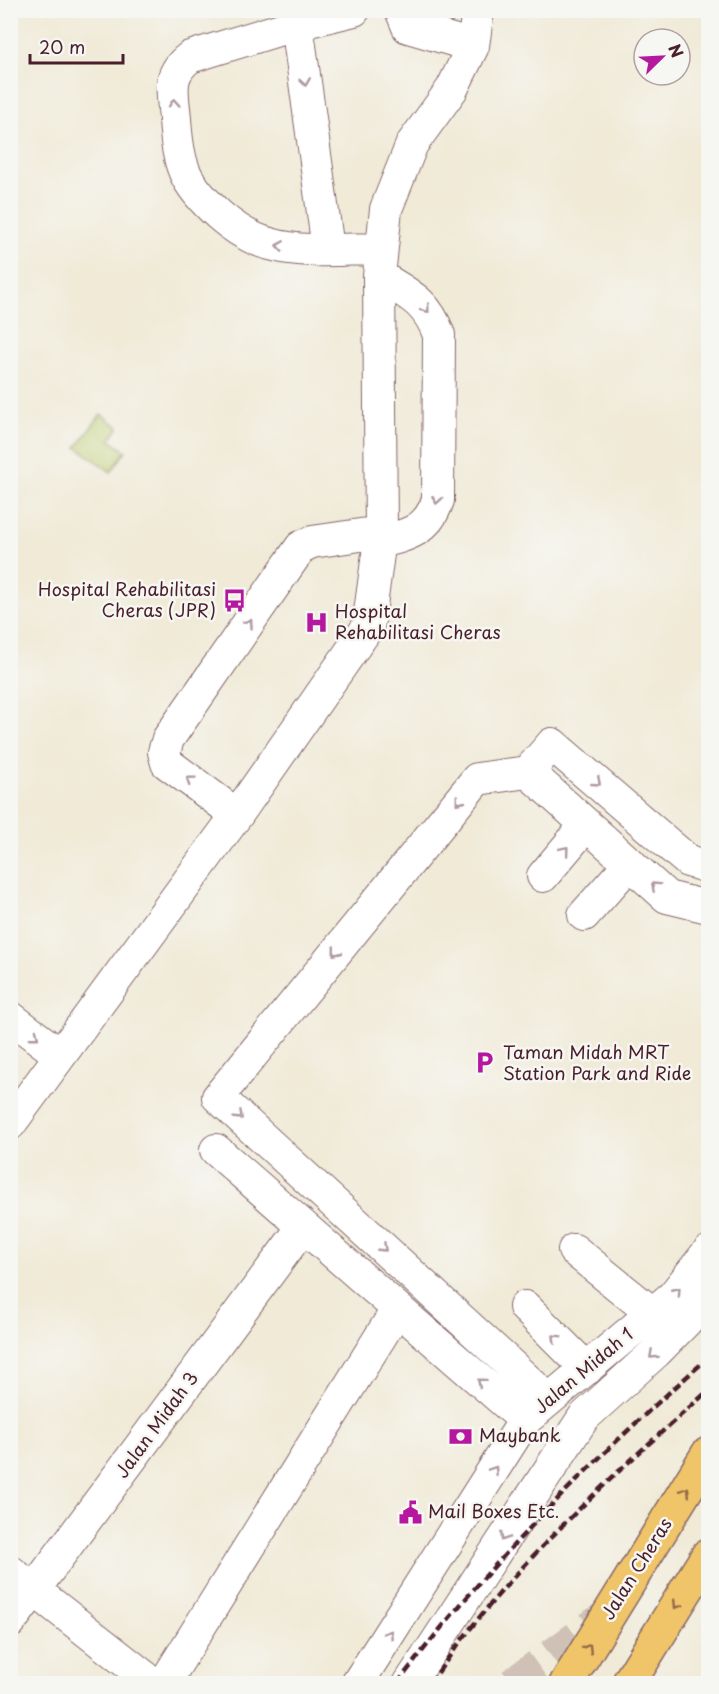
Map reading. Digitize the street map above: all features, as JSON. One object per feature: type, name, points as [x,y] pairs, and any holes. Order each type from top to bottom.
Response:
[{"type":"highway","name":"Jalan Cheras","points":[[566,1683],[708,1454]]},
{"type":"highway","points":[[628,1683],[708,1555]]},
{"type":"street","points":[[237,815],[168,763],[164,752],[168,739],[302,547],[312,542],[412,534],[423,527],[434,513],[438,500],[439,335],[433,318],[423,303],[379,263],[328,249],[270,245],[237,230],[196,194],[185,173],[177,146],[172,80],[178,66],[190,57],[297,24],[354,10]]},
{"type":"street","points":[[401,10],[408,27],[473,46]]},
{"type":"street","points":[[10,1124],[237,815],[368,627],[380,537],[379,263],[386,209],[412,144],[452,89],[473,46],[478,10]]},
{"type":"street","points":[[297,24],[328,249]]},
{"type":"street","points":[[549,1400],[218,1097],[477,779],[528,772],[552,744],[688,861],[708,867]]},
{"type":"street","points":[[528,772],[667,897],[708,907]]},
{"type":"street","points":[[543,876],[586,825]]},
{"type":"street","points":[[584,915],[630,863]]},
{"type":"street","points":[[10,1017],[60,1055]]},
{"type":"street","points":[[216,1150],[525,1420]]},
{"type":"street","name":"Jalan Midah 3","points":[[10,1622],[303,1227]]},
{"type":"street","points":[[574,1250],[652,1313]]},
{"type":"street","name":"Jalan Midah 1","points":[[357,1683],[525,1420],[673,1296],[708,1252]]},
{"type":"street","name":"Jalan Midah 1","points":[[409,1683],[584,1417],[656,1352],[708,1299]]},
{"type":"street","points":[[525,1307],[587,1369]]},
{"type":"street","points":[[164,1683],[397,1310]]},
{"type":"street","points":[[10,1571],[154,1683]]},
{"type":"green space","points":[[101,414],[119,427],[110,440],[126,451],[111,472],[77,447]]},
{"type":"tunnel","points":[[512,1684],[611,1612]]},
{"type":"railway","points":[[397,1684],[468,1596],[544,1513],[666,1395],[708,1358]]},
{"type":"railway","points":[[430,1684],[491,1603],[560,1528],[708,1391]]},
{"type":"place","name":"Hospital Rehabilitasi Cheras (JPR)","points":[[234,600]]},
{"type":"place","name":"Hospital Rehabilitasi Cheras","points":[[317,622]]},
{"type":"place","name":"Taman Midah MRT Station Park and Ride","points":[[485,1063]]},
{"type":"place","name":"Maybank","points":[[461,1436]]},
{"type":"place","name":"Mail Boxes Etc.","points":[[410,1512]]}]
